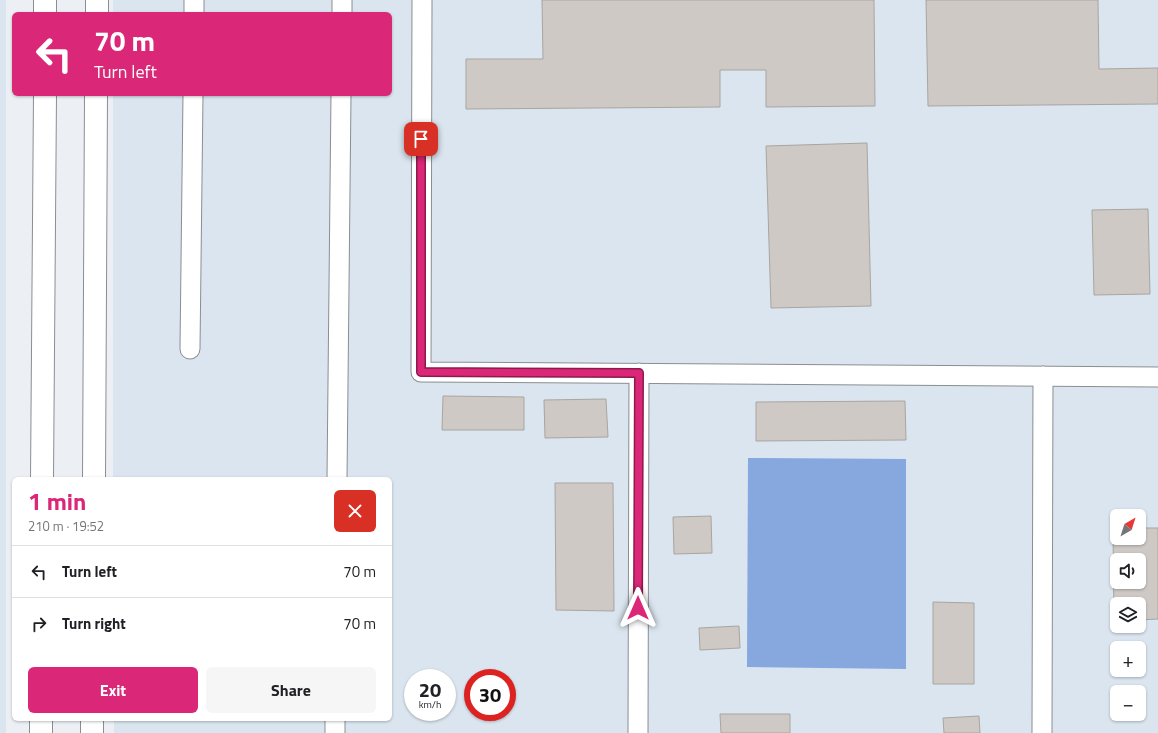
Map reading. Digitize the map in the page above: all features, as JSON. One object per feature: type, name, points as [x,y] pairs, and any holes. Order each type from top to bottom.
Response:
[{"type":"street","points":[[45,0],[45,12]]},
{"type":"street","points":[[97,0],[97,12]]},
{"type":"street","points":[[194,0],[194,12]]},
{"type":"street","points":[[342,0],[342,12]]},
{"type":"street","points":[[422,0],[421,372],[1158,377]]},
{"type":"street","points":[[42,477],[45,96]]},
{"type":"street","points":[[94,477],[96,96]]},
{"type":"street","points":[[190,349],[193,96]]},
{"type":"street","points":[[337,477],[341,96]]},
{"type":"street","points":[[638,733],[639,373]]},
{"type":"street","points":[[1042,733],[1043,376]]},
{"type":"street","points":[[41,721],[41,733]]},
{"type":"street","points":[[92,721],[92,733]]},
{"type":"street","points":[[335,721],[335,733]]},
{"type":"shaded area","points":[[0,0],[6,0],[6,733],[0,733]]},
{"type":"shaded area","points":[[113,0],[1158,0],[1158,733],[114,733],[114,721],[392,721],[392,477],[113,477],[113,96],[392,96],[392,12],[113,12]]},
{"type":"water","points":[[748,458],[906,459],[906,669],[747,667]]},
{"type":"building","points":[[542,0],[874,0],[875,106],[766,107],[766,70],[720,70],[720,107],[466,109],[466,59],[543,59]]},
{"type":"building","points":[[926,0],[1098,0],[1099,69],[1158,68],[1158,104],[928,106]]},
{"type":"building","points":[[867,143],[871,306],[771,308],[766,146]]},
{"type":"building","points":[[1148,209],[1150,294],[1094,295],[1092,210]]},
{"type":"building","points":[[443,396],[524,397],[524,430],[442,430]]},
{"type":"building","points":[[606,399],[608,437],[545,438],[544,400]]},
{"type":"building","points":[[905,401],[906,440],[756,441],[756,402]]},
{"type":"building","points":[[555,483],[613,483],[614,611],[556,610]]},
{"type":"building","points":[[711,516],[712,553],[674,554],[673,517]]},
{"type":"building","points":[[1146,528],[1158,528],[1158,619],[1146,620],[1146,597],[1114,597],[1114,589],[1146,589],[1146,553],[1113,553],[1113,545],[1146,545]]},
{"type":"building","points":[[933,602],[974,603],[974,684],[933,684]]},
{"type":"building","points":[[739,626],[740,648],[700,650],[699,628]]},
{"type":"building","points":[[720,714],[790,714],[790,733],[721,733]]},
{"type":"building","points":[[979,716],[980,733],[944,733],[943,718]]},
{"type":"route","points":[[421,139],[421,372],[639,373],[638,608]]}]
